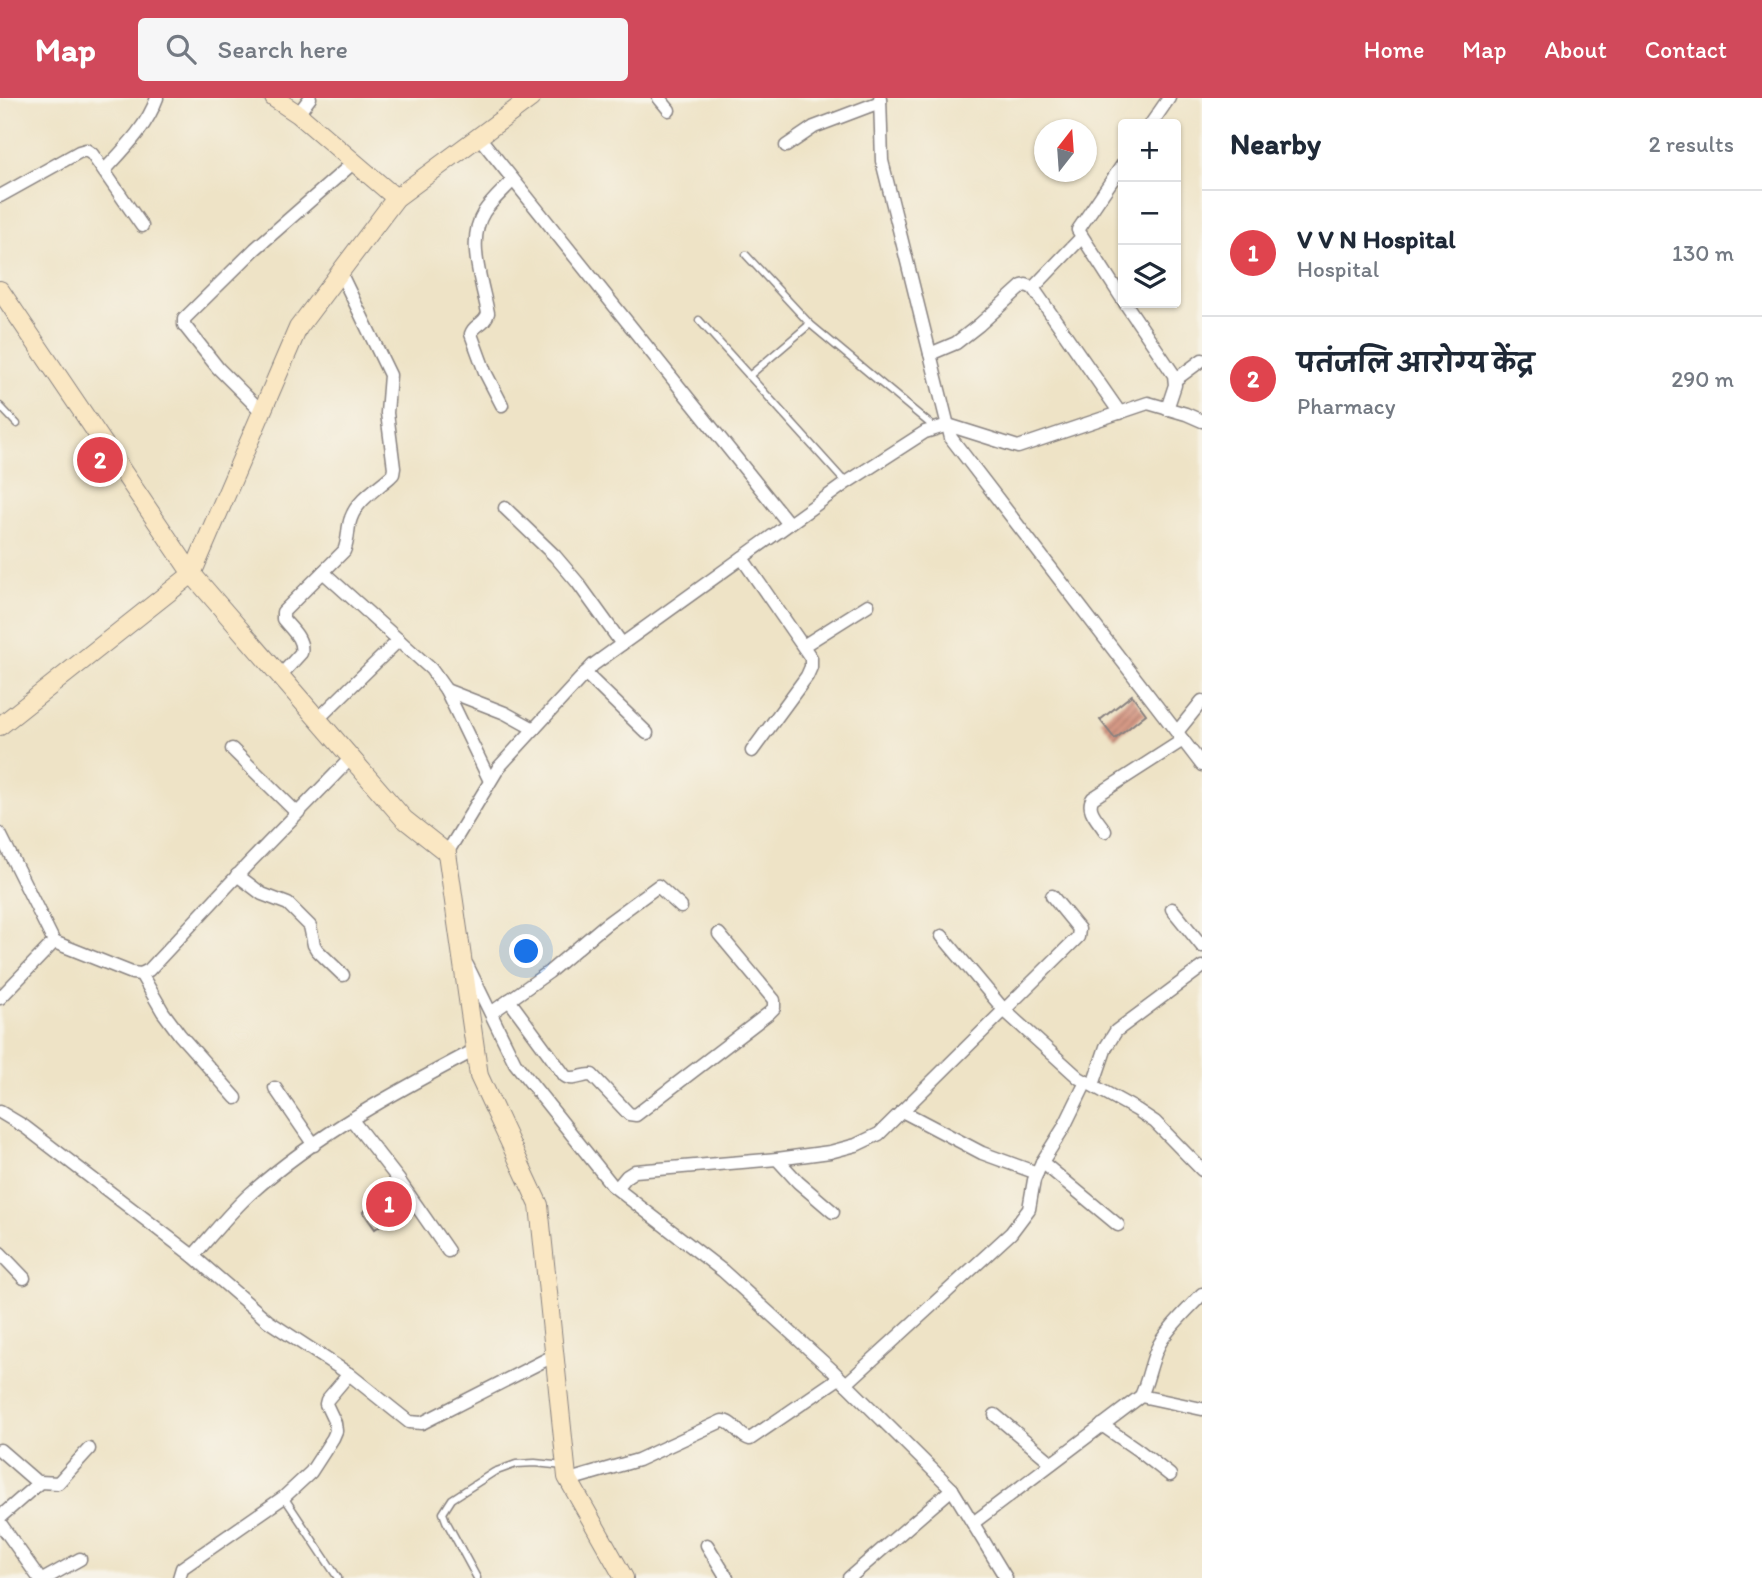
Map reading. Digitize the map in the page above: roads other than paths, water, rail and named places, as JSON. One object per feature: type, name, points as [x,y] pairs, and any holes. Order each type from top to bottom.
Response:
[{"type":"street","points":[[104,171],[143,127],[157,98]]},
{"type":"street","points":[[274,98],[298,114],[396,198]]},
{"type":"street","points":[[298,114],[310,98]]},
{"type":"street","points":[[0,726],[192,574],[298,328],[396,198],[531,98]]},
{"type":"street","points":[[659,98],[669,110]]},
{"type":"street","points":[[1154,119],[1169,98]]},
{"type":"street","points":[[786,146],[814,127],[880,100],[882,161],[930,354],[942,427],[1202,765]]},
{"type":"street","points":[[479,136],[789,524]]},
{"type":"street","points":[[0,196],[86,150],[92,154],[142,226]]},
{"type":"street","points":[[262,412],[218,368],[184,325],[184,319],[255,249],[353,163]]},
{"type":"street","points":[[1118,171],[1078,230],[1118,292]]},
{"type":"street","points":[[502,405],[485,372],[471,334],[488,313],[476,257],[475,237],[478,223],[485,211],[513,180]]},
{"type":"street","points":[[1033,288],[1082,237]]},
{"type":"street","points":[[280,676],[301,653],[302,648],[301,640],[283,619],[283,612],[344,551],[355,509],[393,474],[394,468],[387,413],[390,375],[340,272]]},
{"type":"street","points":[[930,354],[956,343],[1022,286],[1027,285],[1033,288],[1120,413]]},
{"type":"street","points":[[0,290],[192,574],[404,819],[447,853]]},
{"type":"street","points":[[1129,308],[1174,375],[1167,409]]},
{"type":"street","points":[[1175,380],[1202,360]]},
{"type":"street","points":[[624,1578],[568,1473],[539,1205],[479,1076],[447,853],[499,767],[593,665],[846,483],[925,432],[942,427],[1018,447],[1148,403],[1202,421]]},
{"type":"street","points":[[505,508],[555,556],[622,644]]},
{"type":"street","points":[[742,558],[811,658],[807,676],[752,751]]},
{"type":"street","points":[[323,572],[431,669],[446,690],[490,781]]},
{"type":"street","points":[[803,646],[868,605]]},
{"type":"street","points":[[318,719],[399,640]]},
{"type":"street","points":[[585,673],[647,733]]},
{"type":"street","points":[[446,690],[497,710],[534,729]]},
{"type":"street","points":[[1105,831],[1090,808],[1090,802],[1180,736],[1202,701]]},
{"type":"street","points":[[232,749],[297,813]]},
{"type":"street","points":[[0,834],[54,942],[141,974],[149,970],[351,758]]},
{"type":"street","points":[[237,875],[262,894],[288,904],[310,926],[317,950],[343,975]]},
{"type":"street","points":[[491,1013],[550,972],[605,925],[658,886],[681,907]]},
{"type":"street","points":[[617,1188],[635,1171],[830,1152],[856,1145],[878,1134],[1078,937],[1079,929],[1052,896]]},
{"type":"street","points":[[1172,909],[1202,946]]},
{"type":"street","points":[[509,1000],[568,1079],[592,1075],[629,1114],[636,1115],[774,1008],[774,1000],[719,934]]},
{"type":"street","points":[[942,936],[1004,1010],[1079,1079],[1155,1122],[1202,1170]]},
{"type":"street","points":[[0,998],[54,942]]},
{"type":"street","points":[[461,952],[515,1063],[612,1185],[723,1271],[842,1381],[952,1489],[1006,1578]]},
{"type":"street","points":[[568,1473],[638,1460],[722,1420],[728,1421],[745,1438],[750,1439],[842,1381],[1012,1233],[1029,1209],[1039,1167],[1089,1084],[1116,1031],[1202,967]]},
{"type":"street","points":[[141,974],[180,1035],[236,1098]]},
{"type":"street","points":[[192,1256],[249,1195],[293,1159],[390,1095],[475,1050]]},
{"type":"street","points":[[275,1088],[314,1145]]},
{"type":"street","points":[[902,1111],[982,1153],[1039,1167],[1118,1225]]},
{"type":"street","points":[[0,1112],[25,1127],[192,1256],[268,1321],[349,1374],[409,1422],[422,1423],[555,1355]]},
{"type":"street","points":[[352,1120],[398,1179],[448,1251]]},
{"type":"street","points":[[777,1159],[798,1182],[833,1212]]},
{"type":"street","points":[[0,1253],[24,1278]]},
{"type":"street","points":[[973,1523],[1141,1396],[1157,1348],[1202,1294]]},
{"type":"street","points":[[179,1578],[182,1568],[284,1497],[311,1472],[336,1431],[327,1400],[349,1374]]},
{"type":"street","points":[[1141,1396],[1202,1409]]},
{"type":"street","points":[[995,1415],[1052,1463]]},
{"type":"street","points":[[1102,1425],[1170,1475]]},
{"type":"street","points":[[0,1517],[38,1483],[58,1483],[89,1449]]},
{"type":"street","points":[[0,1450],[38,1483]]},
{"type":"street","points":[[849,1578],[952,1489]]},
{"type":"street","points":[[0,1523],[40,1578]]},
{"type":"street","points":[[707,1545],[727,1578]]},
{"type":"street","points":[[46,1578],[80,1559]]},
{"type":"lane","points":[[746,255],[810,324],[942,427]]},
{"type":"lane","points":[[699,320],[846,483]]},
{"type":"lane","points":[[749,376],[810,324]]},
{"type":"lane","points":[[0,406],[17,424]]},
{"type":"lane","points":[[477,1578],[443,1513],[452,1499],[494,1472],[516,1464],[535,1462],[568,1473]]},
{"type":"lane","points":[[284,1497],[338,1578]]},
{"type":"place","name":"पतंजलि आरोग्य केंद्र","points":[[100,460]]},
{"type":"place","name":"V V N Hospital","points":[[389,1204]]}]
